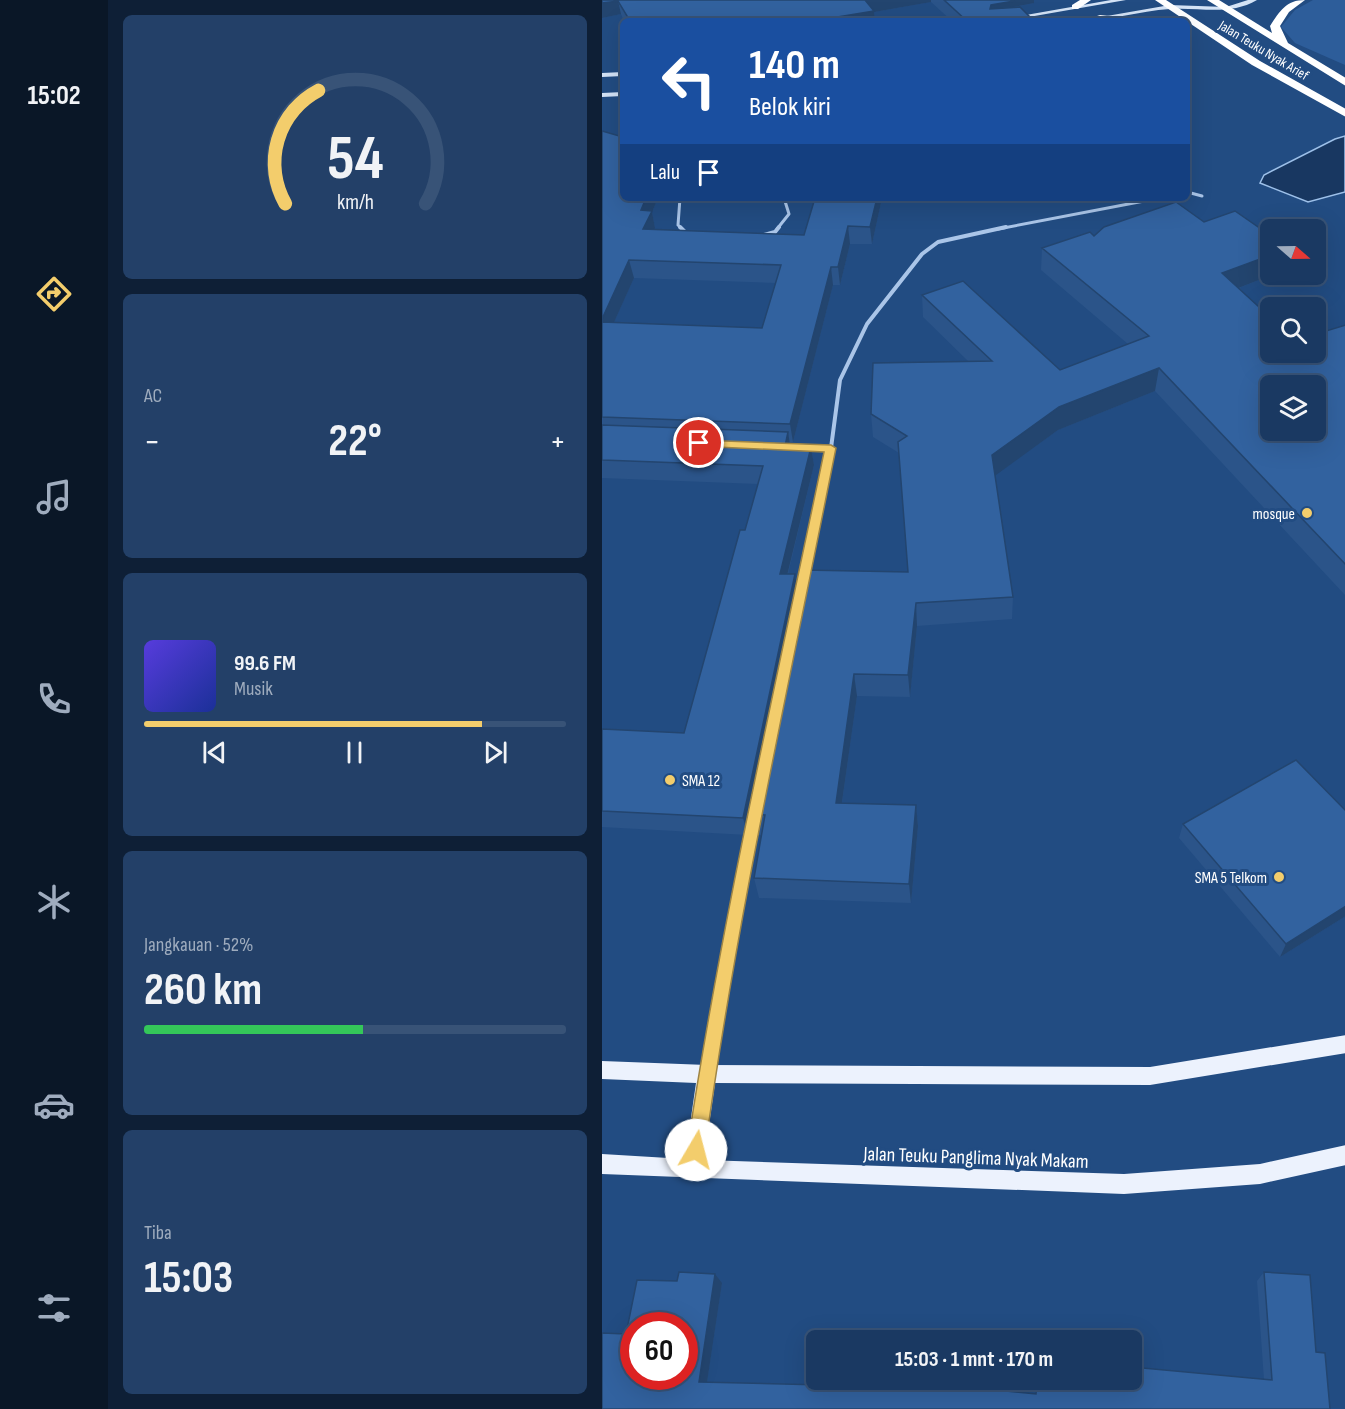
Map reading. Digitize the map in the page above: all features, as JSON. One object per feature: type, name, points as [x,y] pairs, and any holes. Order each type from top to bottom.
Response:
[{"type":"highway","points":[[1075,7],[1086,0]]},
{"type":"highway","name":"Jalan Teuku Nyak Arief","points":[[1160,0],[1187,18]]},
{"type":"highway","name":"Jalan Teuku Nyak Arief","points":[[1212,0],[1346,83]]},
{"type":"highway","points":[[1285,46],[1275,26],[1285,10],[1300,0]]},
{"type":"highway","name":"Jalan Teuku Nyak Arief","points":[[1190,20],[1256,63],[1346,114]]},
{"type":"highway","points":[[1190,28],[1205,30]]},
{"type":"main road","points":[[602,1070],[707,1074],[1150,1076],[1346,1044]]},
{"type":"main road","points":[[693,1169],[707,1074]]},
{"type":"main road","name":"Jalan Teuku Panglima Nyak Makam","points":[[602,1164],[1124,1184],[1260,1174],[1346,1155]]},
{"type":"street","points":[[1011,18],[1123,0]]},
{"type":"street","points":[[1100,18],[1170,7],[1226,9],[1254,0]]},
{"type":"street","points":[[602,75],[620,74]]},
{"type":"street","points":[[602,95],[620,94]]},
{"type":"lane","points":[[1190,193],[1202,196]]},
{"type":"lane","points":[[680,201],[678,225],[685,233],[695,235]]},
{"type":"lane","points":[[756,236],[775,232],[789,214],[785,201]]},
{"type":"lane","points":[[803,584],[831,448],[840,380],[867,324],[922,254],[938,242],[956,237],[1144,201]]},
{"type":"lane","points":[[796,447],[831,448]]},
{"type":"lane","points":[[707,1074],[756,817]]},
{"type":"shaded area","points":[[1313,0],[1345,0],[1345,65],[1295,43],[1281,27],[1295,10]]},
{"type":"shaded area","points":[[1345,136],[1345,192],[1308,202],[1260,183],[1264,175]]},
{"type":"building","points":[[602,0],[865,0],[874,11],[831,18],[628,18],[618,1],[602,3]]},
{"type":"building","points":[[944,0],[1013,0],[991,5],[990,9],[1020,7],[1031,18],[964,18]]},
{"type":"building","points":[[602,131],[620,136],[620,201],[645,201],[641,210],[652,211],[643,229],[804,235],[814,201],[876,201],[870,227],[848,226],[838,267],[831,267],[790,424],[602,417],[602,322],[762,328],[781,265],[629,260],[602,319]]},
{"type":"building","points":[[1176,202],[1204,222],[1235,211],[1260,228],[1260,259],[1222,273],[1260,308],[1260,363],[1326,363],[1326,331],[1346,325],[1346,565],[1159,368],[1059,407],[992,455],[1013,597],[916,603],[908,675],[854,674],[836,803],[916,805],[909,884],[754,878],[765,815],[751,814],[803,570],[908,572],[898,442],[907,436],[871,414],[873,363],[992,361],[922,295],[963,281],[1060,370],[1149,336],[1042,248],[1090,232],[1094,236],[1104,227]]},
{"type":"building","points":[[602,425],[788,432],[785,446],[811,447],[780,574],[795,574],[743,818],[602,811],[602,729],[684,733],[740,530],[745,530],[763,466],[602,460]]},
{"type":"building","name":"SMA 5 Telkom","points":[[1296,760],[1346,811],[1346,906],[1286,944],[1183,824]]},
{"type":"building","points":[[679,1272],[715,1274],[699,1382],[806,1385],[806,1390],[997,1390],[1036,1394],[1036,1390],[1142,1390],[1142,1368],[1272,1380],[1264,1272],[1310,1275],[1316,1352],[1325,1353],[1330,1409],[602,1409],[602,1333],[620,1334],[620,1390],[698,1390],[698,1312],[630,1312],[637,1280],[677,1281]]},
{"type":"place","name":"mosque","points":[[1307,513]]},
{"type":"place","name":"SMA 12","points":[[670,780]]},
{"type":"place","name":"SMA 5 Telkom","points":[[1279,877]]},
{"type":"route","points":[[696,1150],[707,1074],[764,771],[831,448],[699,443]]}]
